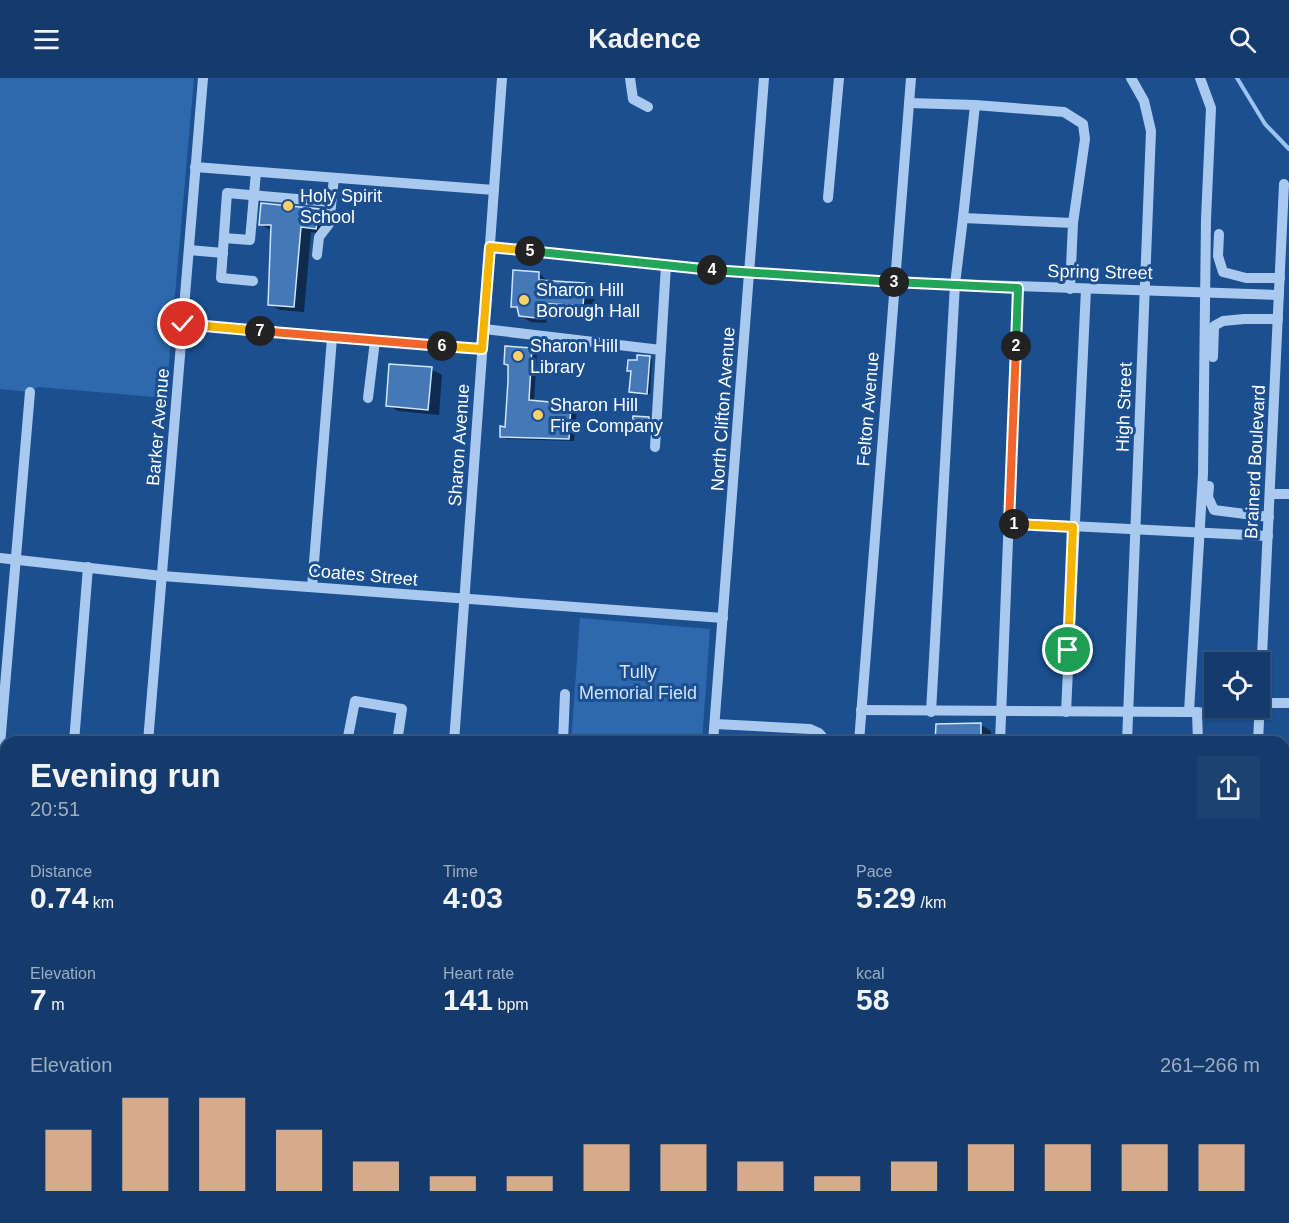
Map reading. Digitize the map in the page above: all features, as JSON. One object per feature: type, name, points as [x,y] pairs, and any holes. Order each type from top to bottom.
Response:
[{"type":"street","name":"Barker Avenue","points":[[149,736],[202,78]]},
{"type":"street","name":"Sharon Avenue","points":[[454,736],[502,78]]},
{"type":"street","points":[[630,78],[633,99],[648,107]]},
{"type":"street","name":"North Clifton Avenue","points":[[714,736],[765,78]]},
{"type":"street","points":[[828,198],[839,78]]},
{"type":"street","name":"Felton Avenue","points":[[859,736],[911,78]]},
{"type":"street","name":"High Street","points":[[1127,736],[1151,131],[1144,101],[1131,78]]},
{"type":"street","points":[[1197,736],[1193,712],[1203,474],[1205,292],[1211,108],[1200,78]]},
{"type":"street","points":[[909,103],[975,105],[1064,112],[1083,124],[1084,140],[1073,223],[1070,289]]},
{"type":"street","points":[[931,712],[955,285],[975,105]]},
{"type":"street","points":[[195,167],[494,190]]},
{"type":"street","points":[[224,238],[250,240],[256,172]]},
{"type":"street","points":[[317,255],[319,237],[329,224],[334,178]]},
{"type":"street","name":"Brainerd Boulevard","points":[[1262,652],[1278,319],[1282,302],[1280,278],[1284,184]]},
{"type":"street","points":[[253,281],[221,278],[227,194],[332,202]]},
{"type":"street","points":[[963,218],[1073,223]]},
{"type":"street","points":[[1219,234],[1218,256],[1223,272],[1246,278],[1280,278]]},
{"type":"street","name":"Spring Street","points":[[490,247],[750,273],[1018,288],[1205,292],[1282,302]]},
{"type":"street","points":[[189,250],[223,253]]},
{"type":"street","points":[[655,447],[666,265]]},
{"type":"street","points":[[1000,736],[1018,288]]},
{"type":"street","points":[[1066,712],[1086,289]]},
{"type":"street","points":[[1269,517],[1214,510],[1208,497],[1214,326],[1223,321],[1278,319]]},
{"type":"street","points":[[183,324],[482,349]]},
{"type":"street","points":[[484,329],[661,350]]},
{"type":"street","points":[[312,587],[332,338]]},
{"type":"street","points":[[368,399],[375,341]]},
{"type":"street","points":[[1,736],[30,392]]},
{"type":"street","points":[[1270,494],[1289,494]]},
{"type":"street","points":[[1009,523],[1268,536]]},
{"type":"street","name":"Coates Street","points":[[0,558],[162,576],[723,618]]},
{"type":"street","points":[[74,736],[88,567]]},
{"type":"street","points":[[563,736],[565,694]]},
{"type":"street","points":[[348,736],[355,701],[402,709],[398,736]]},
{"type":"street","points":[[1270,703],[1289,703]]},
{"type":"street","points":[[861,710],[1204,712]]},
{"type":"street","name":"Brainerd Boulevard","points":[[1258,736],[1260,718]]},
{"type":"street","points":[[715,723],[810,729],[821,736]]},
{"type":"green space","points":[[0,78],[194,78],[166,398],[38,387],[30,392],[0,389]]},
{"type":"green space","name":"Tully Memorial Field","points":[[580,618],[710,629],[702,736],[571,736]]},
{"type":"building","points":[[261,203],[320,209],[316,229],[301,227],[294,307],[268,305],[271,225],[259,225]]},
{"type":"building","points":[[513,270],[539,272],[539,280],[585,283],[583,306],[539,303],[536,318],[519,316],[517,307],[511,307]]},
{"type":"building","name":"Sharon Hill Fire Company","points":[[505,346],[532,348],[529,400],[571,404],[569,439],[500,437],[500,426],[505,427],[508,381],[508,365],[504,364]]},
{"type":"building","points":[[637,355],[650,356],[647,394],[629,392],[631,371],[627,371],[628,360],[637,360]]},
{"type":"building","points":[[389,364],[432,367],[428,410],[386,406]]},
{"type":"building","points":[[633,416],[649,417],[649,428],[632,427]]},
{"type":"building","points":[[981,723],[981,736],[935,736],[936,724]]},
{"type":"waterway","points":[[1237,78],[1265,124],[1289,149]]},
{"type":"place","name":"Holy Spirit School","points":[[288,206]]},
{"type":"place","name":"Sharon Hill Borough Hall","points":[[524,300]]},
{"type":"place","name":"Sharon Hill Library","points":[[518,356]]},
{"type":"place","name":"Sharon Hill Fire Company","points":[[538,415]]},
{"type":"route","points":[[183,324],[482,349],[490,247],[750,273],[1018,288],[1009,523],[1073,527],[1068,650]]}]
